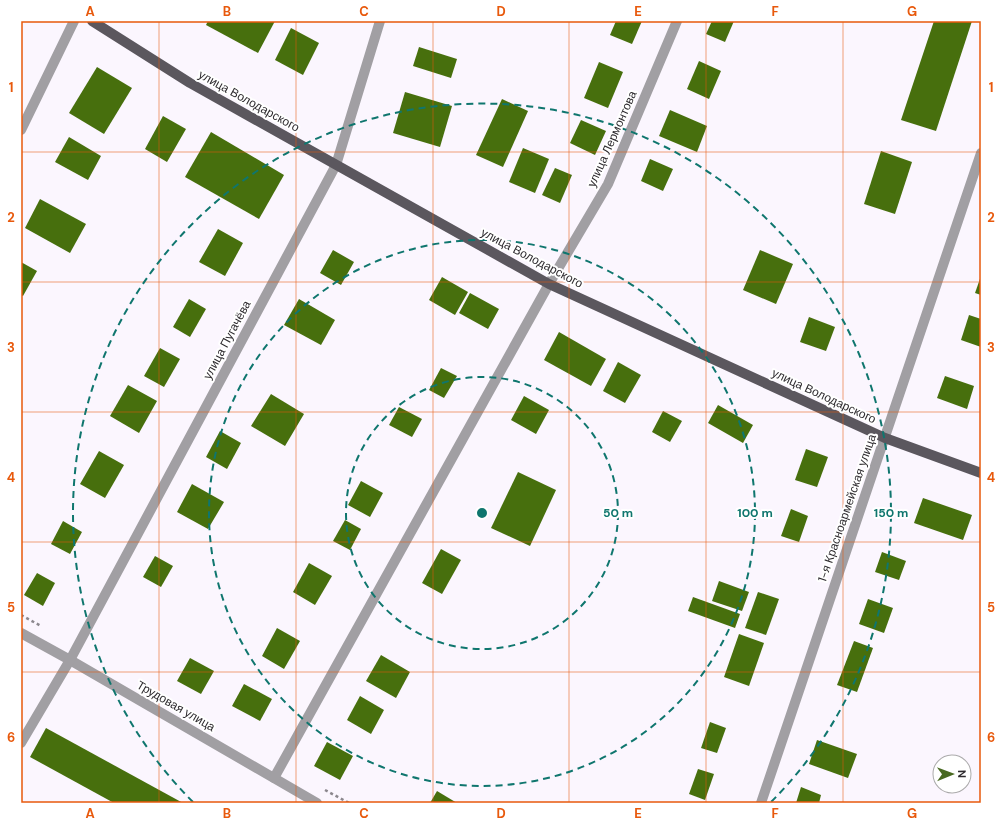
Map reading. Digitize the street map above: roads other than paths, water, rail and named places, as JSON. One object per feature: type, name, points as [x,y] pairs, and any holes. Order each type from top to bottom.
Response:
[{"type":"main road","name":"улица Володарского","points":[[92,21],[190,82],[549,284],[885,438],[981,473]]},
{"type":"street","points":[[21,130],[74,21]]},
{"type":"street","name":"улица Пугачёва","points":[[21,743],[70,660],[336,165],[380,21]]},
{"type":"street","name":"улица Лермонтова","points":[[274,778],[549,284],[608,184],[677,21]]},
{"type":"street","name":"1-я Красноармейская улица","points":[[761,803],[981,153]]},
{"type":"street","name":"Трудовая улица","points":[[21,633],[317,803]]}]
